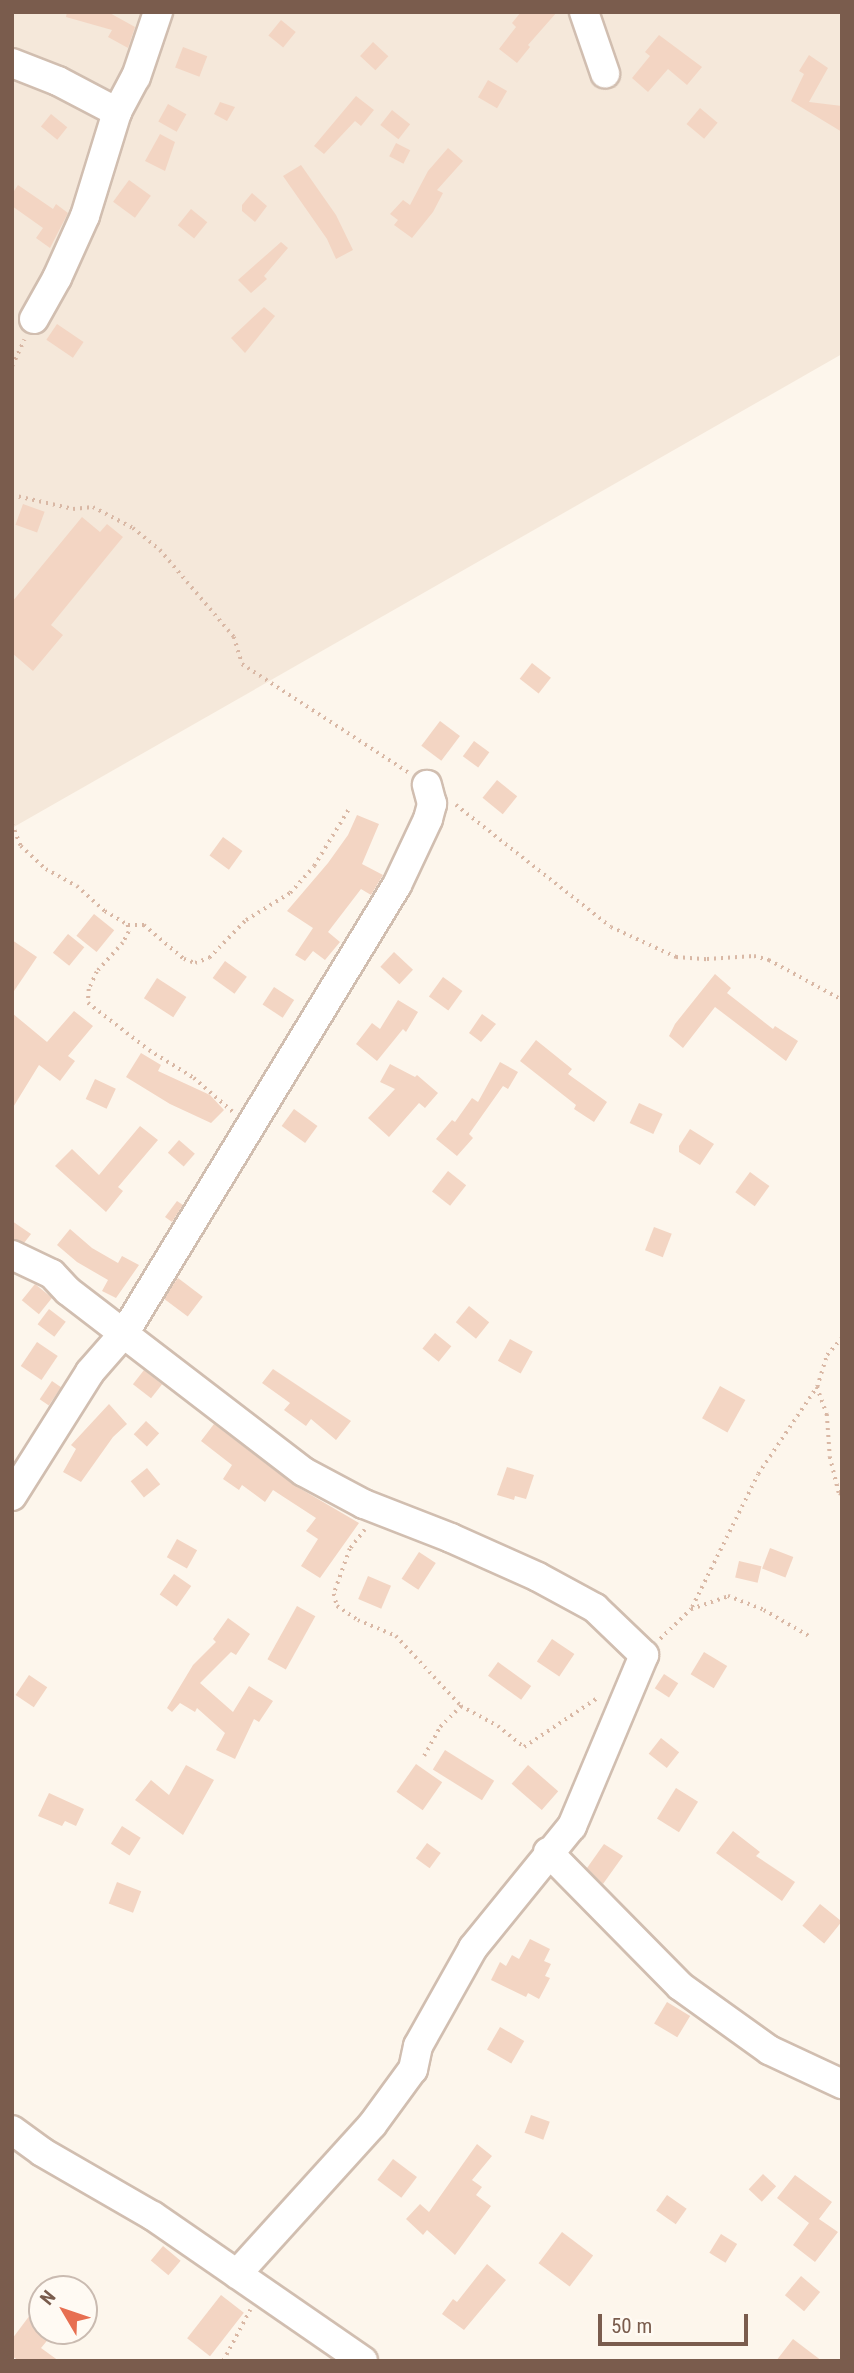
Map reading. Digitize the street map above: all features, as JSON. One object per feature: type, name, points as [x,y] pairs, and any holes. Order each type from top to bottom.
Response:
[{"type":"street","points":[[34,319],[57,278],[85,216],[117,112],[136,77],[158,12]]},
{"type":"street","points":[[584,12],[604,74]]},
{"type":"street","points":[[12,63],[58,81],[117,112]]},
{"type":"street","points":[[12,1496],[90,1372],[125,1332],[397,885],[428,819],[432,804],[427,785]]},
{"type":"street","points":[[12,1255],[52,1274],[68,1291],[125,1332],[304,1472],[364,1504],[451,1538],[538,1577],[595,1608],[644,1655],[572,1826],[548,1852],[459,1971],[418,2046],[413,2069],[372,2125],[237,2274]]},
{"type":"street","points":[[548,1852],[680,1986],[769,2050],[842,2084]]},
{"type":"street","points":[[12,2130],[42,2152],[153,2216],[363,2361]]},
{"type":"path","points":[[12,366],[34,319]]},
{"type":"path","points":[[12,373],[12,390]]},
{"type":"path","points":[[12,495],[73,509],[93,507],[133,528],[160,550],[234,637],[243,664],[248,669],[295,696],[480,821],[611,927],[676,957],[707,959],[754,956],[769,960],[842,1000]]},
{"type":"path","points":[[12,824],[21,846],[46,869],[77,886],[105,911],[128,925],[144,925],[184,958],[195,963],[209,958],[246,920],[290,894],[314,866],[350,807]]},
{"type":"path","points":[[128,925],[129,932],[123,943],[97,972],[89,989],[88,1003],[149,1050],[194,1078],[234,1113],[238,1144]]},
{"type":"path","points":[[691,1609],[758,1475],[817,1387],[827,1355],[842,1338]]},
{"type":"path","points":[[817,1387],[827,1414],[830,1457],[839,1493],[842,1494]]},
{"type":"path","points":[[364,1504],[369,1526],[350,1549],[334,1594],[337,1606],[358,1620],[396,1636],[461,1706]]},
{"type":"path","points":[[223,2361],[237,2330],[262,2293]]},
{"type":"shaded area","points":[[12,12],[842,12],[842,354],[12,828]]},
{"type":"building","points":[[67,12],[108,12],[135,27],[128,48],[108,37],[112,30],[66,17]]},
{"type":"building","points":[[521,12],[557,12],[528,45],[530,47],[517,63],[499,49],[516,27],[512,23]]},
{"type":"building","points":[[281,20],[296,32],[283,48],[268,36]]},
{"type":"building","points":[[659,35],[702,67],[687,85],[668,69],[648,92],[632,78],[650,56],[645,52]]},
{"type":"building","points":[[373,42],[388,56],[375,70],[360,56]]},
{"type":"building","points":[[183,47],[207,56],[199,77],[175,68]]},
{"type":"building","points":[[809,55],[828,68],[809,102],[842,106],[842,132],[791,101],[804,74],[799,71]]},
{"type":"building","points":[[488,80],[507,91],[497,108],[478,97]]},
{"type":"building","points":[[356,96],[374,110],[361,126],[355,121],[324,154],[314,146]]},
{"type":"building","points":[[220,102],[235,107],[227,121],[214,114]]},
{"type":"building","points":[[168,104],[186,114],[177,132],[158,121]]},
{"type":"building","points":[[700,108],[718,123],[704,139],[687,124]]},
{"type":"building","points":[[392,110],[410,124],[398,139],[380,125]]},
{"type":"building","points":[[51,114],[67,127],[57,140],[41,126]]},
{"type":"building","points":[[160,134],[175,142],[165,171],[145,161]]},
{"type":"building","points":[[396,143],[410,150],[403,164],[389,156]]},
{"type":"building","points":[[448,148],[463,161],[437,190],[443,193],[433,212],[412,238],[394,225],[398,220],[390,214],[403,200],[410,205],[428,171]]},
{"type":"building","points":[[301,165],[336,215],[353,250],[336,259],[327,239],[283,176]]},
{"type":"building","points":[[129,180],[151,196],[135,218],[113,202]]},
{"type":"building","points":[[18,185],[53,209],[56,204],[68,213],[50,248],[36,238],[43,228],[12,206],[12,194]]},
{"type":"building","points":[[252,193],[267,206],[255,222],[242,211],[242,205]]},
{"type":"building","points":[[191,209],[207,222],[194,239],[178,225]]},
{"type":"building","points":[[281,242],[288,248],[264,276],[267,279],[251,293],[238,280]]},
{"type":"building","points":[[264,307],[275,316],[245,353],[231,338]]},
{"type":"building","points":[[57,324],[84,342],[73,358],[46,340]]},
{"type":"building","points":[[23,504],[45,512],[37,533],[15,525]]},
{"type":"building","points":[[82,517],[100,532],[107,524],[123,537],[51,625],[63,635],[33,671],[12,653],[12,602]]},
{"type":"building","points":[[532,663],[551,678],[539,694],[520,679]]},
{"type":"building","points":[[440,721],[460,736],[441,761],[421,746]]},
{"type":"building","points":[[474,741],[489,752],[478,768],[463,756]]},
{"type":"building","points":[[497,780],[517,796],[503,814],[483,798]]},
{"type":"building","points":[[357,815],[379,824],[362,864],[383,875],[371,895],[361,889],[328,932],[340,942],[325,960],[313,951],[305,961],[295,955],[313,928],[287,911],[328,863],[348,835]]},
{"type":"building","points":[[223,837],[242,851],[229,870],[209,856]]},
{"type":"building","points":[[94,914],[114,930],[97,952],[76,936]]},
{"type":"building","points":[[68,934],[84,947],[69,966],[53,953]]},
{"type":"building","points":[[12,940],[37,957],[12,994]]},
{"type":"building","points":[[394,952],[413,970],[399,984],[380,967]]},
{"type":"building","points":[[225,961],[247,977],[234,994],[213,978]]},
{"type":"building","points":[[715,974],[731,988],[727,993],[773,1029],[775,1026],[798,1041],[786,1061],[715,1007],[683,1048],[669,1036],[675,1024]]},
{"type":"building","points":[[443,977],[462,991],[448,1011],[429,996]]},
{"type":"building","points":[[157,978],[186,997],[173,1017],[144,998]]},
{"type":"building","points":[[274,987],[294,1000],[283,1018],[263,1005]]},
{"type":"building","points":[[398,1000],[418,1012],[406,1032],[403,1029],[377,1061],[356,1044],[372,1023],[380,1029]]},
{"type":"building","points":[[74,1011],[93,1026],[68,1056],[75,1061],[60,1081],[39,1065],[12,1109],[12,1013],[47,1042]]},
{"type":"building","points":[[482,1014],[496,1024],[481,1042],[469,1033]]},
{"type":"building","points":[[536,1040],[572,1069],[568,1074],[607,1102],[594,1122],[574,1109],[576,1105],[520,1061]]},
{"type":"building","points":[[141,1053],[161,1065],[158,1071],[210,1095],[224,1110],[211,1123],[170,1104],[126,1077]]},
{"type":"building","points":[[500,1062],[518,1072],[508,1089],[503,1086],[469,1134],[473,1138],[457,1156],[436,1139],[452,1120],[455,1122],[472,1098],[478,1102]]},
{"type":"building","points":[[390,1064],[415,1077],[417,1075],[438,1093],[425,1108],[419,1103],[389,1137],[368,1118],[395,1089],[380,1082]]},
{"type":"building","points":[[95,1079],[116,1089],[107,1109],[86,1099]]},
{"type":"building","points":[[639,1103],[663,1114],[653,1134],[630,1123]]},
{"type":"building","points":[[294,1109],[317,1126],[305,1143],[282,1126]]},
{"type":"building","points":[[140,1126],[158,1140],[118,1187],[123,1191],[106,1212],[55,1166],[72,1149],[99,1175]]},
{"type":"building","points":[[690,1129],[714,1144],[700,1165],[679,1152],[679,1146]]},
{"type":"building","points":[[179,1140],[195,1154],[184,1167],[168,1153]]},
{"type":"building","points":[[448,1171],[466,1185],[450,1206],[432,1191]]},
{"type":"building","points":[[750,1172],[769,1186],[755,1206],[735,1192]]},
{"type":"building","points":[[177,1201],[183,1205],[172,1222],[165,1217]]},
{"type":"building","points":[[12,1221],[31,1234],[24,1243],[12,1239]]},
{"type":"building","points":[[654,1227],[672,1234],[663,1257],[645,1250]]},
{"type":"building","points":[[70,1229],[92,1248],[118,1263],[122,1256],[139,1265],[116,1298],[102,1291],[108,1280],[77,1262],[57,1245]]},
{"type":"building","points":[[178,1278],[203,1297],[188,1317],[163,1298]]},
{"type":"building","points":[[35,1284],[52,1298],[39,1314],[22,1300]]},
{"type":"building","points":[[469,1306],[489,1322],[476,1339],[456,1322]]},
{"type":"building","points":[[49,1309],[66,1322],[54,1337],[38,1324]]},
{"type":"building","points":[[435,1333],[451,1346],[439,1362],[422,1349]]},
{"type":"building","points":[[510,1339],[533,1352],[521,1373],[498,1361]]},
{"type":"building","points":[[37,1342],[58,1356],[42,1380],[21,1366]]},
{"type":"building","points":[[273,1369],[351,1421],[336,1440],[311,1419],[306,1426],[284,1410],[290,1403],[262,1383]]},
{"type":"building","points":[[144,1370],[162,1384],[151,1398],[133,1384]]},
{"type":"building","points":[[52,1381],[61,1387],[49,1405],[40,1399]]},
{"type":"building","points":[[720,1386],[745,1400],[727,1432],[702,1418]]},
{"type":"building","points":[[109,1404],[127,1424],[113,1437],[81,1482],[63,1472],[76,1449],[71,1445]]},
{"type":"building","points":[[146,1421],[159,1433],[147,1446],[134,1434]]},
{"type":"building","points":[[214,1424],[294,1485],[359,1523],[320,1578],[301,1566],[318,1539],[306,1531],[316,1518],[273,1490],[265,1502],[242,1485],[239,1490],[223,1479],[232,1465],[201,1441]]},
{"type":"building","points":[[507,1467],[534,1475],[526,1499],[515,1496],[514,1500],[497,1495]]},
{"type":"building","points":[[147,1468],[160,1484],[144,1498],[131,1481]]},
{"type":"building","points":[[177,1539],[197,1550],[187,1569],[167,1557]]},
{"type":"building","points":[[770,1548],[793,1557],[785,1577],[762,1569]]},
{"type":"building","points":[[419,1552],[436,1563],[418,1590],[402,1579]]},
{"type":"building","points":[[739,1561],[761,1566],[758,1583],[735,1578]]},
{"type":"building","points":[[174,1574],[191,1586],[177,1607],[160,1594]]},
{"type":"building","points":[[368,1576],[391,1586],[381,1609],[358,1599]]},
{"type":"building","points":[[297,1606],[315,1616],[286,1670],[267,1659]]},
{"type":"building","points":[[228,1618],[250,1634],[236,1655],[231,1652],[200,1683],[233,1712],[249,1686],[273,1701],[259,1722],[254,1719],[235,1759],[216,1750],[225,1733],[197,1708],[195,1712],[180,1703],[172,1712],[167,1708],[193,1665],[216,1642],[213,1639]]},
{"type":"building","points":[[552,1639],[574,1654],[559,1676],[537,1661]]},
{"type":"building","points":[[704,1652],[727,1666],[714,1688],[691,1674]]},
{"type":"building","points":[[498,1662],[531,1686],[521,1700],[488,1676]]},
{"type":"building","points":[[664,1674],[678,1683],[669,1698],[655,1688]]},
{"type":"building","points":[[29,1675],[47,1687],[34,1707],[16,1695]]},
{"type":"building","points":[[661,1738],[679,1752],[667,1768],[649,1754]]},
{"type":"building","points":[[445,1750],[494,1781],[482,1800],[433,1770]]},
{"type":"building","points":[[416,1764],[442,1782],[423,1810],[396,1792]]},
{"type":"building","points":[[186,1765],[214,1780],[183,1835],[135,1800],[151,1780],[169,1795]]},
{"type":"building","points":[[528,1765],[558,1791],[542,1810],[512,1784]]},
{"type":"building","points":[[676,1788],[698,1802],[679,1832],[657,1819]]},
{"type":"building","points":[[49,1793],[84,1809],[76,1826],[65,1821],[62,1826],[38,1816]]},
{"type":"building","points":[[122,1826],[141,1838],[130,1855],[111,1844]]},
{"type":"building","points":[[733,1831],[760,1852],[756,1856],[795,1882],[782,1901],[716,1853]]},
{"type":"building","points":[[427,1843],[441,1853],[430,1868],[416,1858]]},
{"type":"building","points":[[604,1844],[623,1856],[603,1884],[587,1868]]},
{"type":"building","points":[[117,1882],[141,1891],[133,1913],[109,1903]]},
{"type":"building","points":[[820,1904],[842,1922],[824,1943],[802,1926]]},
{"type":"building","points":[[530,1939],[550,1949],[544,1961],[551,1964],[545,1976],[550,1978],[539,1999],[528,1993],[526,1997],[491,1980],[500,1962],[506,1966],[512,1955],[519,1959]]},
{"type":"building","points":[[667,2002],[690,2016],[677,2037],[654,2023]]},
{"type":"building","points":[[500,2027],[524,2041],[511,2064],[487,2050]]},
{"type":"building","points":[[531,2115],[550,2122],[543,2140],[525,2133]]},
{"type":"building","points":[[477,2144],[492,2156],[472,2180],[482,2187],[476,2195],[491,2206],[455,2255],[427,2230],[423,2235],[406,2219],[420,2204],[429,2212]]},
{"type":"building","points":[[393,2159],[417,2177],[401,2198],[377,2180]]},
{"type":"building","points":[[763,2174],[776,2186],[762,2202],[749,2189]]},
{"type":"building","points":[[795,2175],[832,2202],[819,2219],[838,2232],[815,2262],[793,2245],[809,2223],[777,2198]]},
{"type":"building","points":[[667,2195],[687,2209],[676,2224],[656,2211]]},
{"type":"building","points":[[562,2232],[593,2255],[570,2287],[539,2263]]},
{"type":"building","points":[[721,2234],[737,2244],[725,2263],[709,2253]]},
{"type":"building","points":[[163,2246],[181,2261],[168,2275],[151,2261]]},
{"type":"building","points":[[487,2264],[506,2280],[464,2330],[442,2314],[453,2299],[457,2302]]},
{"type":"building","points":[[801,2276],[820,2292],[804,2311],[785,2295]]},
{"type":"building","points":[[221,2295],[244,2313],[210,2356],[187,2338]]},
{"type":"building","points":[[28,2318],[28,2345],[43,2345],[41,2348],[59,2361],[19,2361],[12,2356],[12,2339]]},
{"type":"building","points":[[793,2339],[822,2361],[776,2361]]}]
